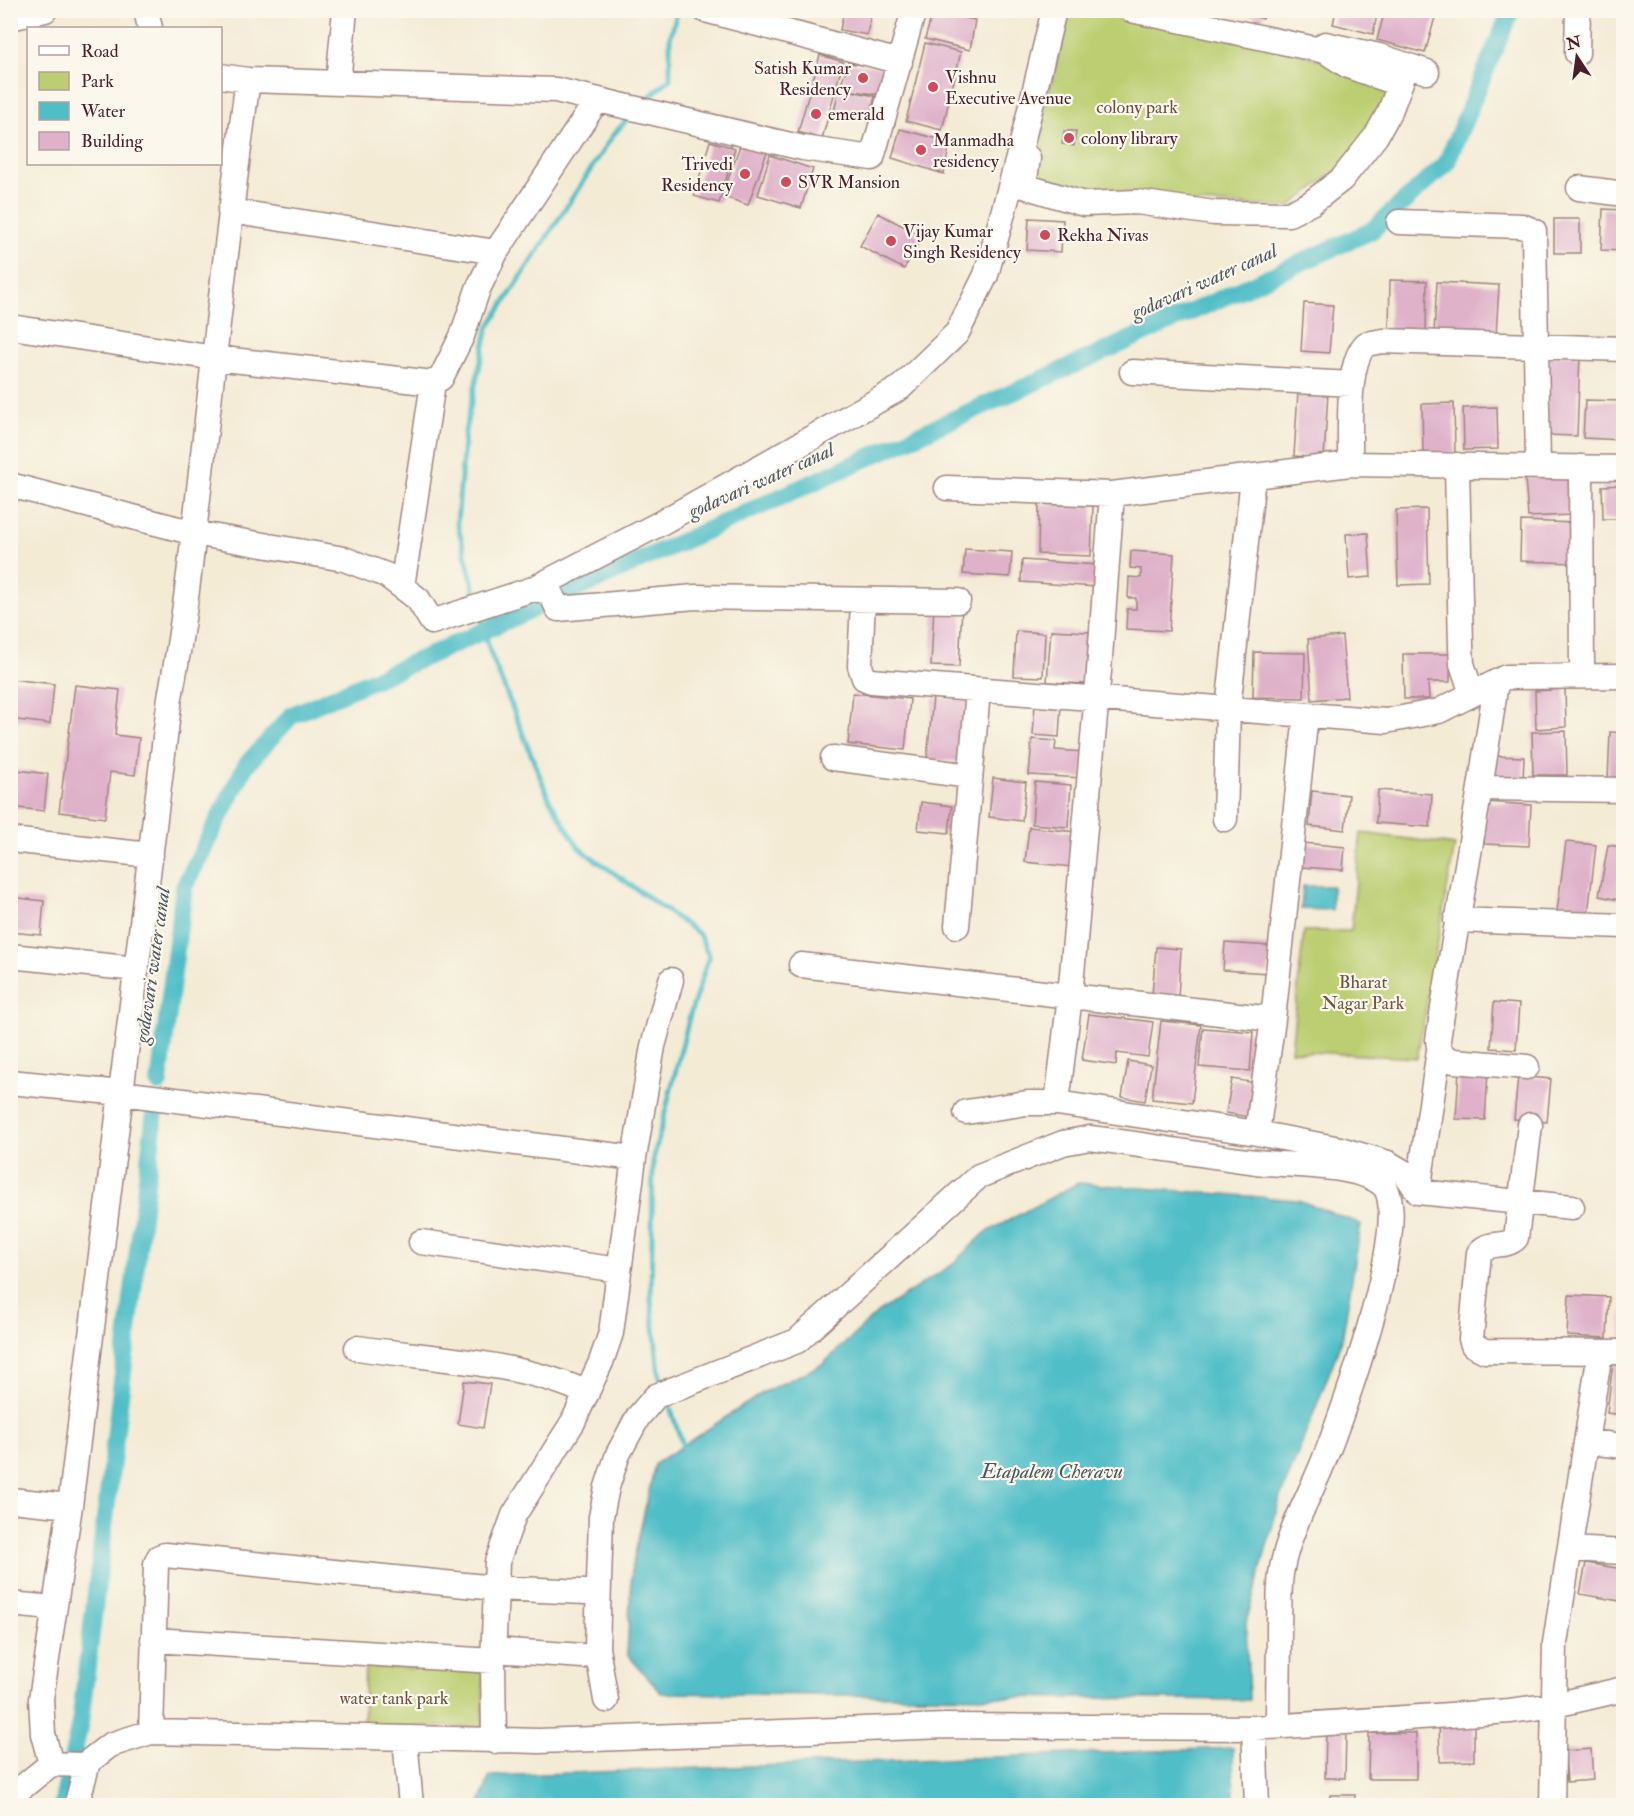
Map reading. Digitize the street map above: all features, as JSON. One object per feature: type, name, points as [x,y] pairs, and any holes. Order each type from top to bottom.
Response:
[{"type":"street","points":[[10,18],[45,10]]},
{"type":"street","points":[[146,10],[150,27]]},
{"type":"street","points":[[338,83],[345,10]]},
{"type":"street","points":[[705,10],[900,62]]},
{"type":"street","points":[[222,76],[248,80],[556,90],[803,148],[872,158],[914,10]]},
{"type":"street","points":[[547,597],[658,524],[900,388],[957,333],[986,275],[1021,147],[1054,10]]},
{"type":"street","points":[[1067,10],[1032,134],[1024,186],[1084,204],[1137,201],[1214,213],[1289,214],[1311,204],[1342,179],[1376,136],[1411,74]]},
{"type":"street","points":[[1131,10],[1325,51],[1348,66],[1411,74]]},
{"type":"street","points":[[1173,10],[1379,56],[1411,74]]},
{"type":"street","points":[[1577,53],[1578,10]]},
{"type":"street","points":[[76,1806],[70,1764],[43,1734],[41,1707],[53,1608],[70,1506],[150,855],[194,533],[230,211],[248,80]]},
{"type":"street","points":[[11,327],[215,358],[433,383],[441,378],[462,336],[478,289],[496,252],[597,100]]},
{"type":"street","points":[[1579,188],[1623,194]]},
{"type":"street","points":[[230,211],[496,252]]},
{"type":"street","points":[[1399,222],[1522,226],[1534,231],[1538,466]]},
{"type":"street","points":[[1350,464],[1352,384],[1357,359],[1366,344],[1383,341],[1537,348],[1623,349]]},
{"type":"street","points":[[1132,372],[1352,384]]},
{"type":"street","points":[[402,587],[433,383]]},
{"type":"street","points":[[947,488],[1112,494],[1350,464],[1623,468]]},
{"type":"street","points":[[1457,465],[1461,646],[1465,678],[1472,694]]},
{"type":"street","points":[[1581,467],[1582,676]]},
{"type":"street","points":[[1225,819],[1228,710],[1253,477]]},
{"type":"street","points":[[10,485],[194,533],[344,559],[386,574],[418,599],[432,622],[547,597],[958,601]]},
{"type":"street","points":[[1057,1103],[1070,996],[1112,494]]},
{"type":"street","points":[[863,600],[860,666],[864,678],[871,681],[1096,701],[1386,721],[1439,711],[1506,677],[1623,676]]},
{"type":"street","points":[[1418,1192],[1456,921],[1482,788],[1496,681]]},
{"type":"street","points":[[957,926],[978,691]]},
{"type":"street","points":[[1257,1133],[1274,1019],[1306,715]]},
{"type":"street","points":[[833,758],[970,776]]},
{"type":"street","points":[[1482,788],[1623,790]]},
{"type":"street","points":[[10,840],[150,855]]},
{"type":"street","points":[[1456,921],[1623,926]]},
{"type":"street","points":[[10,956],[136,969]]},
{"type":"street","points":[[801,965],[1274,1019]]},
{"type":"street","points":[[494,1741],[493,1656],[497,1562],[514,1515],[573,1422],[611,1333],[634,1158],[653,1046],[672,980]]},
{"type":"street","points":[[1438,1050],[1444,1058],[1454,1061],[1527,1067]]},
{"type":"street","points":[[10,1082],[121,1093],[634,1158]]},
{"type":"street","points":[[966,1112],[1027,1103],[1057,1103],[1257,1133],[1340,1149],[1388,1163],[1405,1173],[1418,1192]]},
{"type":"street","points":[[1530,1125],[1516,1238],[1508,1244],[1487,1246],[1479,1253],[1471,1339],[1473,1345],[1485,1351],[1612,1352],[1588,1442],[1555,1642],[1552,1806]]},
{"type":"street","points":[[606,1700],[597,1648],[601,1517],[607,1487],[618,1455],[638,1417],[656,1396],[797,1341],[979,1176],[1063,1143],[1090,1138],[1257,1162],[1341,1170],[1372,1177],[1385,1186],[1391,1198],[1390,1238],[1381,1285],[1347,1401],[1317,1479],[1293,1528],[1282,1567],[1257,1806]]},
{"type":"street","points":[[1418,1192],[1572,1207]]},
{"type":"street","points":[[421,1242],[619,1270]]},
{"type":"street","points":[[357,1348],[515,1370],[569,1384],[587,1393]]},
{"type":"street","points":[[1588,1442],[1623,1446]]},
{"type":"street","points":[[10,1500],[70,1506]]},
{"type":"street","points":[[1570,1549],[1623,1552]]},
{"type":"street","points":[[151,1732],[156,1564],[159,1557],[165,1555],[495,1588],[585,1592]]},
{"type":"street","points":[[10,1604],[53,1608]]},
{"type":"street","points":[[153,1640],[493,1656],[583,1656]]},
{"type":"street","points":[[10,1797],[110,1744],[151,1732],[405,1738],[435,1733],[494,1741],[699,1737],[945,1726],[1266,1727],[1510,1711],[1555,1705],[1623,1689]]},
{"type":"street","points":[[405,1738],[411,1806]]},
{"type":"green space","name":"colony park","points":[[1069,11],[1117,11],[1285,48],[1395,86],[1356,156],[1289,207],[1100,199],[1037,179],[1038,135]]},
{"type":"green space","name":"Bharat Nagar Park","points":[[1361,833],[1455,845],[1417,1058],[1291,1051],[1304,931],[1351,931]]},
{"type":"green space","name":"water tank park","points":[[365,1667],[483,1671],[483,1727],[363,1727]]},
{"type":"water","points":[[1303,886],[1332,886],[1332,910],[1301,909]]},
{"type":"water","name":"Etapalem Cheravu","points":[[1078,1183],[1298,1200],[1361,1224],[1342,1340],[1279,1502],[1246,1623],[1249,1700],[661,1693],[627,1654],[632,1567],[655,1464],[764,1392],[823,1364],[877,1313],[950,1266],[985,1233]]},
{"type":"water","points":[[1233,1748],[1234,1805],[481,1806],[480,1803],[490,1776]]},
{"type":"building","points":[[844,10],[872,10],[867,35],[840,30]]},
{"type":"building","points":[[960,10],[977,10],[976,15]]},
{"type":"building","points":[[1235,10],[1265,10],[1263,19]]},
{"type":"building","points":[[1300,10],[1319,10],[1318,16]]},
{"type":"building","points":[[1336,10],[1378,10],[1373,34],[1333,24]]},
{"type":"building","points":[[1385,10],[1437,10],[1425,53],[1377,40]]},
{"type":"building","points":[[933,11],[975,20],[970,50],[925,39]]},
{"type":"building","name":"Vishnu Executive Avenue","points":[[925,43],[961,52],[942,130],[906,121]]},
{"type":"building","points":[[820,55],[843,62],[822,139],[798,132]]},
{"type":"building","points":[[849,63],[885,68],[881,95],[847,90],[875,96],[870,120],[834,112],[839,88]]},
{"type":"building","name":"Manmadha residency","points":[[900,129],[950,142],[944,174],[892,158]]},
{"type":"building","name":"colony library","points":[[1064,131],[1076,131],[1074,146],[1062,144]]},
{"type":"building","points":[[710,141],[735,148],[719,203],[694,196]]},
{"type":"building","name":"Trivedi Residency","points":[[741,143],[767,152],[748,205],[722,196]]},
{"type":"building","name":"SVR Mansion","points":[[770,155],[813,169],[801,208],[758,195]]},
{"type":"building","points":[[1603,209],[1623,210],[1623,251],[1601,250]]},
{"type":"building","name":"Vijay Kumar Singh Residency","points":[[878,213],[922,236],[904,269],[860,246]]},
{"type":"building","name":"Rekha Nivas","points":[[1029,218],[1063,220],[1061,252],[1027,250]]},
{"type":"building","points":[[1554,219],[1580,219],[1580,253],[1554,253]]},
{"type":"building","points":[[1390,280],[1427,281],[1426,332],[1389,331]]},
{"type":"building","points":[[1437,282],[1499,285],[1496,336],[1434,332]]},
{"type":"building","points":[[1304,303],[1333,305],[1329,353],[1301,351]]},
{"type":"building","points":[[1548,354],[1580,355],[1577,436],[1545,435]]},
{"type":"building","points":[[1298,391],[1328,393],[1324,458],[1294,456]]},
{"type":"building","points":[[1585,400],[1623,401],[1623,440],[1583,438]]},
{"type":"building","points":[[1454,403],[1455,453],[1423,454],[1422,404]]},
{"type":"building","points":[[1497,407],[1498,449],[1464,450],[1463,408]]},
{"type":"building","points":[[1568,475],[1570,515],[1528,517],[1525,478]]},
{"type":"building","points":[[1623,485],[1623,519],[1603,519],[1602,486]]},
{"type":"building","points":[[1039,504],[1093,506],[1091,556],[1038,554]]},
{"type":"building","points":[[1427,509],[1429,584],[1398,585],[1396,510]]},
{"type":"building","points":[[1521,521],[1576,523],[1574,563],[1520,561]]},
{"type":"building","points":[[1368,533],[1371,577],[1349,579],[1346,534]]},
{"type":"building","points":[[965,549],[1012,552],[1010,577],[963,574]]},
{"type":"building","points":[[1131,551],[1174,554],[1169,631],[1126,629],[1127,609],[1136,609],[1136,598],[1128,598],[1129,577],[1141,578],[1141,569],[1130,568]]},
{"type":"building","points":[[1022,560],[1099,565],[1097,587],[1021,582]]},
{"type":"building","points":[[934,605],[962,607],[959,667],[931,666]]},
{"type":"building","points":[[1051,630],[1089,632],[1086,684],[1047,682]]},
{"type":"building","points":[[1016,631],[1045,633],[1043,677],[1014,676]]},
{"type":"building","points":[[1342,636],[1347,697],[1312,700],[1308,639]]},
{"type":"building","points":[[1254,652],[1305,653],[1304,698],[1253,697]]},
{"type":"building","points":[[1403,654],[1450,654],[1450,682],[1428,682],[1429,699],[1404,699]]},
{"type":"building","points":[[10,679],[54,684],[50,724],[10,719]]},
{"type":"building","points":[[75,685],[120,690],[115,735],[139,738],[135,775],[110,772],[105,818],[59,812]]},
{"type":"building","points":[[1565,689],[1566,727],[1536,729],[1535,691]]},
{"type":"building","points":[[853,693],[910,699],[905,750],[848,744]]},
{"type":"building","points":[[933,697],[971,701],[966,762],[927,759]]},
{"type":"building","points":[[1035,703],[1061,704],[1059,737],[1033,735]]},
{"type":"building","points":[[1566,731],[1567,775],[1533,775],[1532,732]]},
{"type":"building","points":[[1610,732],[1623,733],[1623,780],[1608,780]]},
{"type":"building","points":[[1032,739],[1056,741],[1055,750],[1085,752],[1083,778],[1029,775]]},
{"type":"building","points":[[1494,756],[1524,757],[1523,781],[1493,781]]},
{"type":"building","points":[[10,769],[48,774],[44,811],[10,807]]},
{"type":"building","points":[[993,778],[1026,782],[1022,821],[989,817]]},
{"type":"building","points":[[1035,782],[1071,785],[1068,827],[1032,824]]},
{"type":"building","points":[[1378,790],[1432,794],[1430,827],[1376,823]]},
{"type":"building","points":[[1312,791],[1349,795],[1345,830],[1309,826]]},
{"type":"building","points":[[921,802],[952,806],[949,833],[918,830]]},
{"type":"building","points":[[1486,802],[1531,805],[1529,846],[1484,844]]},
{"type":"building","points":[[1029,827],[1076,832],[1072,867],[1025,862]]},
{"type":"building","points":[[1566,842],[1596,845],[1587,923],[1556,919]]},
{"type":"building","points":[[1303,843],[1345,847],[1343,870],[1301,867]]},
{"type":"building","points":[[1608,845],[1623,847],[1623,901],[1599,896]]},
{"type":"building","points":[[10,897],[44,901],[41,935],[10,932]]},
{"type":"building","points":[[1225,943],[1270,946],[1268,973],[1223,970]]},
{"type":"building","points":[[1156,947],[1181,949],[1178,997],[1152,995]]},
{"type":"building","points":[[1494,1002],[1519,1004],[1516,1050],[1491,1048]]},
{"type":"building","points":[[1089,1014],[1153,1022],[1148,1057],[1117,1053],[1116,1065],[1082,1060]]},
{"type":"building","points":[[1161,1021],[1201,1025],[1192,1103],[1152,1099]]},
{"type":"building","points":[[1203,1028],[1253,1032],[1250,1071],[1199,1067]]},
{"type":"building","points":[[1128,1061],[1151,1065],[1145,1101],[1122,1097]]},
{"type":"building","points":[[1459,1070],[1488,1072],[1485,1120],[1456,1119]]},
{"type":"building","points":[[1518,1076],[1551,1079],[1547,1122],[1514,1119]]},
{"type":"building","points":[[1232,1079],[1256,1083],[1250,1117],[1226,1113]]},
{"type":"building","points":[[1569,1295],[1609,1297],[1607,1338],[1567,1336]]},
{"type":"building","points":[[1622,1311],[1623,1340],[1621,1340]]},
{"type":"building","points":[[1613,1361],[1623,1362],[1623,1415],[1607,1413]]},
{"type":"building","points":[[464,1381],[490,1384],[483,1428],[458,1424]]},
{"type":"building","points":[[1586,1563],[1623,1569],[1620,1601],[1580,1594]]},
{"type":"building","points":[[1439,1722],[1474,1722],[1474,1761],[1440,1762]]},
{"type":"building","points":[[1326,1730],[1346,1731],[1345,1778],[1325,1778]]},
{"type":"building","points":[[1369,1733],[1416,1733],[1416,1779],[1368,1779]]},
{"type":"building","points":[[1591,1749],[1593,1780],[1567,1782],[1565,1751]]},
{"type":"building","points":[[1330,1795],[1355,1795],[1354,1806],[1329,1806]]},
{"type":"waterway","points":[[642,103],[670,79],[670,38],[678,10]]},
{"type":"waterway","name":"godavari water canal","points":[[159,1083],[184,887],[246,765],[292,715],[426,657],[1371,231],[1446,164],[1511,10]]},
{"type":"waterway","points":[[477,601],[457,522],[465,431],[488,328],[613,135],[632,114]]},
{"type":"waterway","points":[[480,613],[490,652],[549,799],[579,848],[699,934],[709,956],[689,1018],[653,1160],[651,1301],[659,1373],[663,1386]]},
{"type":"waterway","points":[[62,1806],[80,1723],[155,1111]]},
{"type":"waterway","points":[[667,1398],[683,1446]]},
{"type":"place","name":"Satish Kumar Residency","points":[[863,78]]},
{"type":"place","name":"Vishnu Executive Avenue","points":[[933,87]]},
{"type":"place","name":"emerald","points":[[816,114]]},
{"type":"place","name":"colony library","points":[[1069,138]]},
{"type":"place","name":"Manmadha residency","points":[[921,150]]},
{"type":"place","name":"Trivedi Residency","points":[[745,174]]},
{"type":"place","name":"SVR Mansion","points":[[786,182]]},
{"type":"place","name":"Rekha Nivas","points":[[1045,235]]},
{"type":"place","name":"Vijay Kumar Singh Residency","points":[[891,241]]}]
